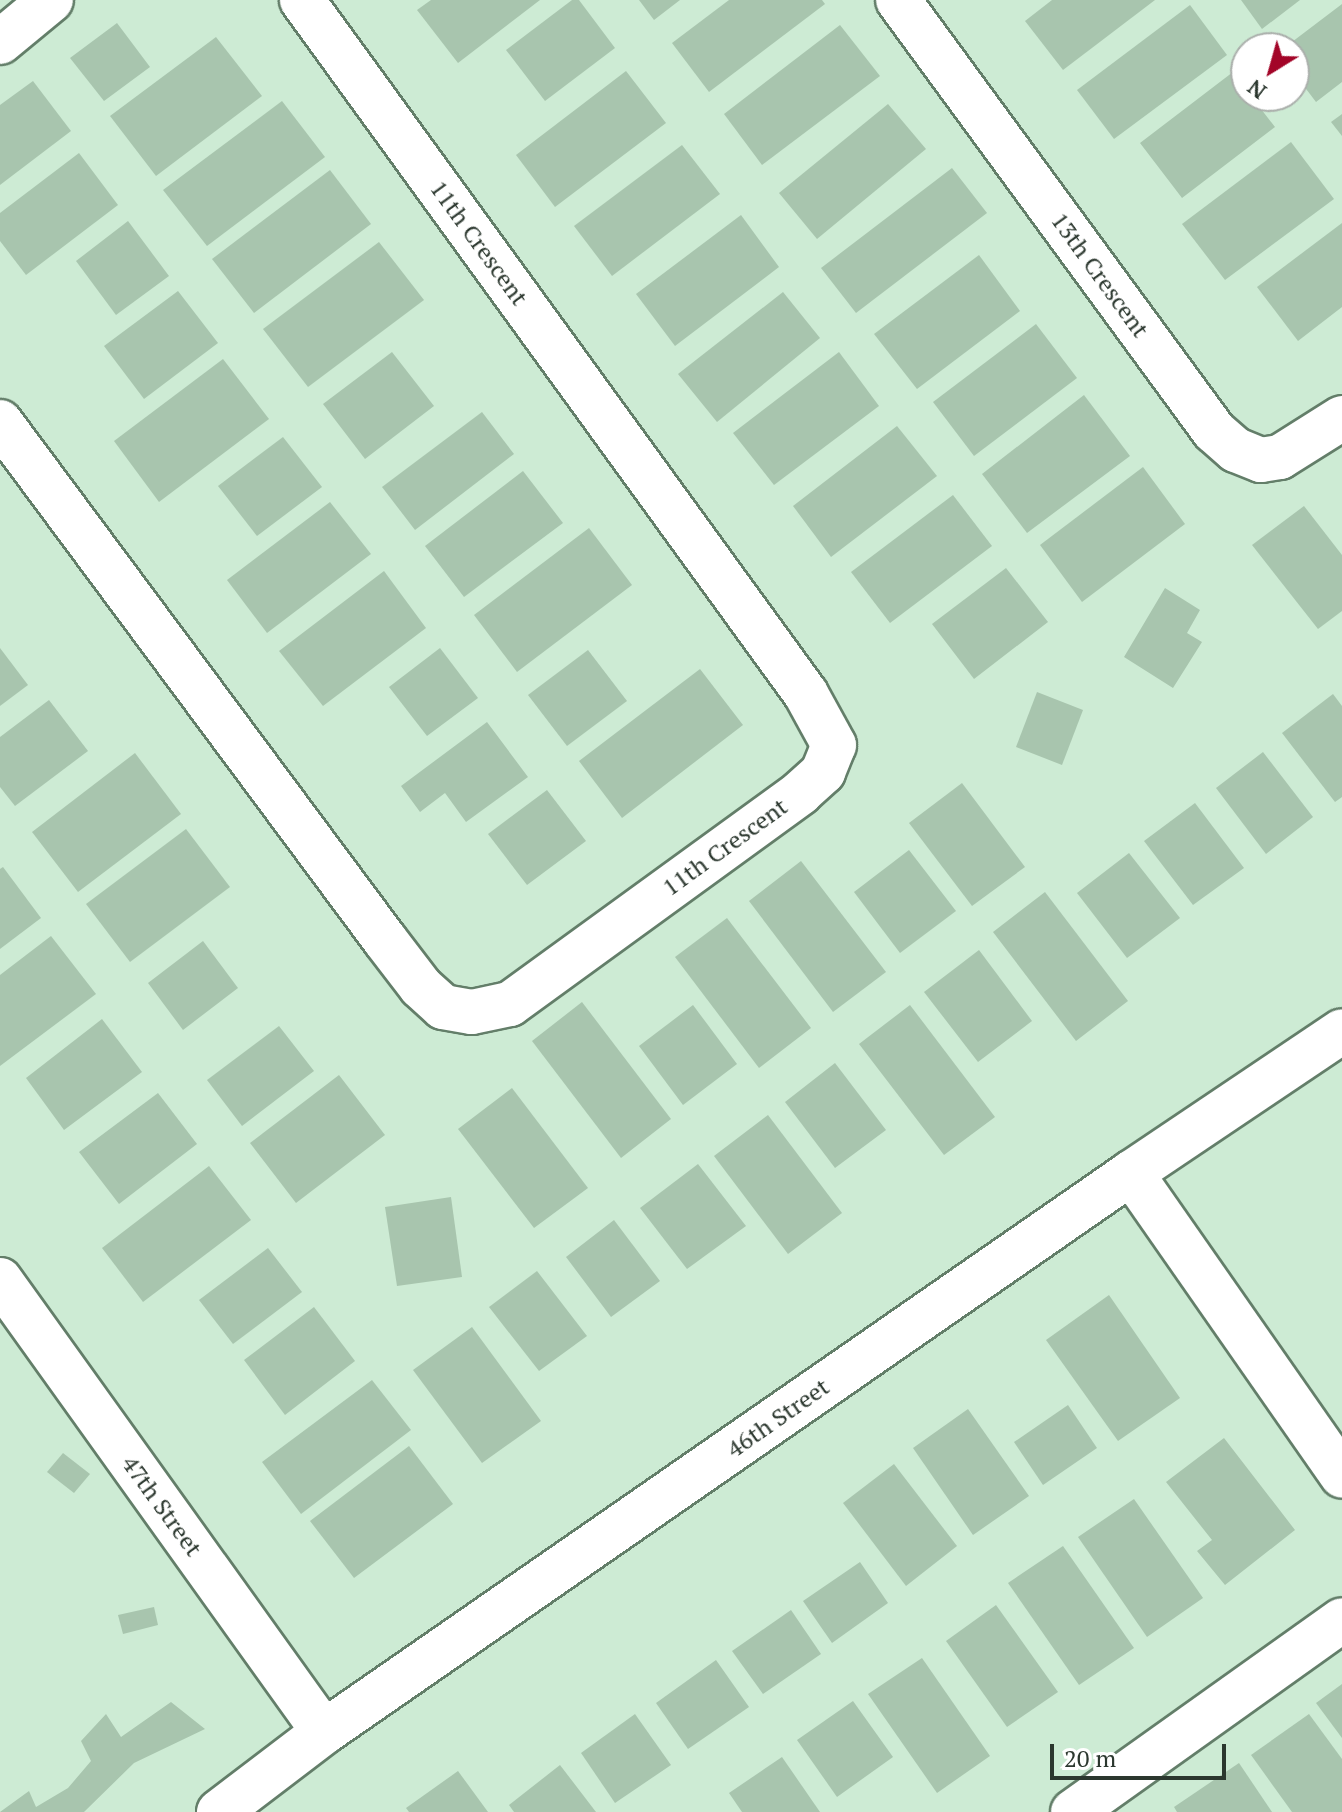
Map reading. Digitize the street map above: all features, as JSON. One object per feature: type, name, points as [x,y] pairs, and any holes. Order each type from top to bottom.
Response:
[{"type":"street","points":[[0,42],[51,0]]},
{"type":"street","name":"11th Crescent","points":[[0,422],[385,940],[421,987],[443,1007],[472,1012],[510,1004],[800,793],[823,772],[834,745],[806,694],[302,0]]},
{"type":"street","name":"13th Crescent","points":[[898,0],[1214,431],[1236,450],[1261,460],[1280,457],[1342,418]]},
{"type":"street","name":"46th Street","points":[[219,1812],[324,1732],[1131,1173],[1342,1031]]},
{"type":"street","points":[[1131,1173],[1342,1476]]},
{"type":"street","name":"47th Street","points":[[0,1280],[324,1732]]},
{"type":"street","points":[[1073,1812],[1342,1620]]},
{"type":"building","points":[[431,0],[540,0],[458,63],[417,10]]},
{"type":"building","points":[[572,0],[579,0],[615,48],[545,101],[506,50]]},
{"type":"building","points":[[639,0],[680,0],[654,20]]},
{"type":"building","points":[[729,0],[822,0],[825,4],[709,92],[672,43]]},
{"type":"building","points":[[1052,0],[1155,0],[1063,70],[1025,21]]},
{"type":"building","points":[[1241,0],[1300,0],[1262,29]]},
{"type":"building","points":[[1342,4],[1342,82],[1316,102],[1310,94],[1310,32],[1305,32]]},
{"type":"building","points":[[1190,5],[1227,55],[1114,139],[1077,90]]},
{"type":"building","points":[[117,23],[150,67],[104,101],[70,58]]},
{"type":"building","points":[[840,25],[880,76],[762,165],[724,114]]},
{"type":"building","points":[[216,37],[262,96],[156,176],[110,116]]},
{"type":"building","points":[[626,71],[666,123],[555,207],[516,155]]},
{"type":"building","points":[[1230,74],[1230,112],[1263,112],[1275,127],[1182,198],[1140,143]]},
{"type":"building","points":[[33,81],[71,131],[0,185],[0,105]]},
{"type":"building","points":[[282,101],[325,157],[207,246],[163,190]]},
{"type":"building","points":[[888,104],[926,149],[817,239],[779,193]]},
{"type":"building","points":[[1342,114],[1342,136],[1331,122]]},
{"type":"building","points":[[1291,142],[1334,199],[1225,280],[1182,224]]},
{"type":"building","points":[[682,145],[720,194],[612,276],[574,226]]},
{"type":"building","points":[[79,153],[118,205],[26,275],[0,241],[0,213]]},
{"type":"building","points":[[952,168],[987,213],[856,313],[821,268]]},
{"type":"building","points":[[330,170],[371,224],[254,313],[212,259]]},
{"type":"building","points":[[741,215],[779,267],[675,346],[636,294]]},
{"type":"building","points":[[128,221],[169,276],[116,315],[76,261]]},
{"type":"building","points":[[1342,223],[1342,307],[1298,341],[1257,287]]},
{"type":"building","points":[[379,242],[424,300],[308,387],[263,329]]},
{"type":"building","points":[[979,255],[1020,311],[917,389],[874,334]]},
{"type":"building","points":[[178,291],[218,343],[144,399],[104,346]]},
{"type":"building","points":[[783,292],[820,338],[717,422],[678,374]]},
{"type":"building","points":[[1036,324],[1077,378],[974,456],[933,402]]},
{"type":"building","points":[[392,352],[434,406],[365,459],[323,404]]},
{"type":"building","points":[[839,352],[879,406],[774,485],[733,433]]},
{"type":"building","points":[[223,359],[269,419],[159,502],[114,441]]},
{"type":"building","points":[[1084,395],[1130,456],[1027,533],[982,474]]},
{"type":"building","points":[[482,412],[514,454],[415,530],[382,487]]},
{"type":"building","points":[[897,426],[937,476],[831,557],[793,506]]},
{"type":"building","points":[[283,437],[322,487],[257,536],[218,486]]},
{"type":"building","points":[[1143,467],[1185,524],[1082,602],[1040,545]]},
{"type":"building","points":[[523,471],[563,523],[464,597],[425,546]]},
{"type":"building","points":[[953,495],[992,546],[890,623],[851,572]]},
{"type":"building","points":[[330,502],[371,554],[267,633],[227,580]]},
{"type":"building","points":[[1304,506],[1342,555],[1342,611],[1318,629],[1252,545]]},
{"type":"building","points":[[589,528],[632,585],[517,672],[474,615]]},
{"type":"building","points":[[1006,568],[1048,622],[974,679],[932,624]]},
{"type":"building","points":[[384,571],[426,628],[323,706],[279,651]]},
{"type":"building","points":[[1165,588],[1200,610],[1187,633],[1202,642],[1173,688],[1124,657]]},
{"type":"building","points":[[0,648],[28,685],[0,706]]},
{"type":"building","points":[[440,648],[478,698],[427,736],[389,687]]},
{"type":"building","points":[[588,650],[627,701],[567,746],[528,695]]},
{"type":"building","points":[[700,669],[743,725],[622,818],[579,761]]},
{"type":"building","points":[[1037,692],[1083,710],[1062,765],[1016,747]]},
{"type":"building","points":[[1333,694],[1342,706],[1342,797],[1335,802],[1282,733]]},
{"type":"building","points":[[49,700],[88,751],[15,806],[0,787],[0,737]]},
{"type":"building","points":[[487,722],[528,777],[466,822],[445,793],[420,812],[401,786]]},
{"type":"building","points":[[1263,752],[1313,817],[1266,854],[1216,788]]},
{"type":"building","points":[[135,753],[181,814],[78,892],[32,832]]},
{"type":"building","points":[[962,783],[1025,867],[972,906],[909,823]]},
{"type":"building","points":[[547,790],[586,841],[527,885],[488,834]]},
{"type":"building","points":[[1195,803],[1244,868],[1193,905],[1144,841]]},
{"type":"building","points":[[186,829],[230,887],[130,962],[86,904]]},
{"type":"building","points":[[909,850],[956,911],[900,953],[854,892]]},
{"type":"building","points":[[1129,853],[1180,918],[1127,958],[1077,893]]},
{"type":"building","points":[[801,861],[886,972],[833,1012],[749,901]]},
{"type":"building","points":[[3,867],[41,918],[0,949],[0,869]]},
{"type":"building","points":[[1045,892],[1128,1001],[1076,1041],[993,932]]},
{"type":"building","points":[[727,918],[811,1028],[759,1068],[675,957]]},
{"type":"building","points":[[51,936],[96,994],[0,1066],[0,975]]},
{"type":"building","points":[[203,941],[238,988],[183,1030],[148,983]]},
{"type":"building","points":[[979,950],[1032,1021],[978,1062],[924,992]]},
{"type":"building","points":[[582,1002],[671,1119],[621,1158],[532,1041]]},
{"type":"building","points":[[693,1005],[737,1064],[683,1105],[639,1046]]},
{"type":"building","points":[[910,1005],[995,1117],[944,1155],[859,1044]]},
{"type":"building","points":[[102,1019],[142,1072],[64,1130],[26,1078]]},
{"type":"building","points":[[279,1026],[314,1071],[242,1126],[207,1080]]},
{"type":"building","points":[[835,1063],[886,1130],[835,1168],[785,1102]]},
{"type":"building","points":[[339,1075],[385,1135],[296,1203],[250,1143]]},
{"type":"building","points":[[512,1088],[588,1188],[534,1228],[458,1129]]},
{"type":"building","points":[[158,1093],[197,1144],[119,1204],[79,1152]]},
{"type":"building","points":[[768,1115],[842,1213],[788,1254],[714,1156]]},
{"type":"building","points":[[698,1164],[746,1226],[687,1269],[640,1208]]},
{"type":"building","points":[[209,1166],[251,1220],[143,1302],[102,1248]]},
{"type":"building","points":[[451,1197],[462,1277],[397,1286],[385,1207]]},
{"type":"building","points":[[614,1220],[660,1281],[611,1317],[566,1257]]},
{"type":"building","points":[[268,1248],[302,1292],[233,1344],[199,1300]]},
{"type":"building","points":[[537,1271],[587,1336],[539,1371],[489,1307]]},
{"type":"building","points":[[1109,1295],[1180,1398],[1118,1441],[1046,1340]]},
{"type":"building","points":[[314,1307],[355,1361],[285,1415],[244,1360]]},
{"type":"building","points":[[472,1327],[541,1421],[482,1463],[413,1370]]},
{"type":"building","points":[[372,1380],[411,1430],[301,1514],[262,1462]]},
{"type":"building","points":[[1068,1405],[1097,1448],[1043,1485],[1014,1442]]},
{"type":"building","points":[[968,1409],[1029,1496],[973,1535],[913,1448]]},
{"type":"building","points":[[1224,1438],[1295,1530],[1225,1585],[1197,1551],[1212,1540],[1166,1482]]},
{"type":"building","points":[[409,1446],[453,1504],[354,1578],[310,1521]]},
{"type":"building","points":[[63,1453],[90,1474],[74,1493],[47,1472]]},
{"type":"building","points":[[894,1464],[957,1546],[906,1586],[843,1503]]},
{"type":"building","points":[[1134,1499],[1203,1598],[1147,1637],[1078,1537]]},
{"type":"building","points":[[1063,1546],[1134,1648],[1079,1685],[1008,1583]]},
{"type":"building","points":[[860,1562],[888,1603],[832,1643],[803,1601]]},
{"type":"building","points":[[996,1605],[1058,1692],[1007,1727],[946,1641]]},
{"type":"building","points":[[154,1607],[158,1625],[123,1634],[118,1615]]},
{"type":"building","points":[[791,1610],[821,1654],[763,1694],[732,1651]]},
{"type":"building","points":[[922,1658],[990,1756],[937,1793],[868,1694]]},
{"type":"building","points":[[716,1660],[749,1707],[688,1749],[656,1703]]},
{"type":"building","points":[[1342,1684],[1342,1738],[1316,1703]]},
{"type":"building","points":[[853,1701],[893,1757],[837,1797],[797,1740]]},
{"type":"building","points":[[171,1702],[205,1729],[134,1763],[84,1812],[0,1812],[29,1791],[36,1807],[68,1788],[91,1761],[81,1741],[106,1714],[121,1737]]},
{"type":"building","points":[[635,1714],[671,1765],[615,1803],[581,1753]]},
{"type":"building","points":[[1309,1714],[1342,1759],[1342,1812],[1292,1812],[1251,1755]]},
{"type":"building","points":[[782,1757],[820,1812],[742,1812],[729,1793]]},
{"type":"building","points":[[1239,1763],[1272,1812],[1177,1812],[1174,1807]]},
{"type":"building","points":[[560,1765],[596,1812],[514,1812],[509,1805]]},
{"type":"building","points":[[458,1771],[488,1812],[409,1812],[406,1808]]}]
